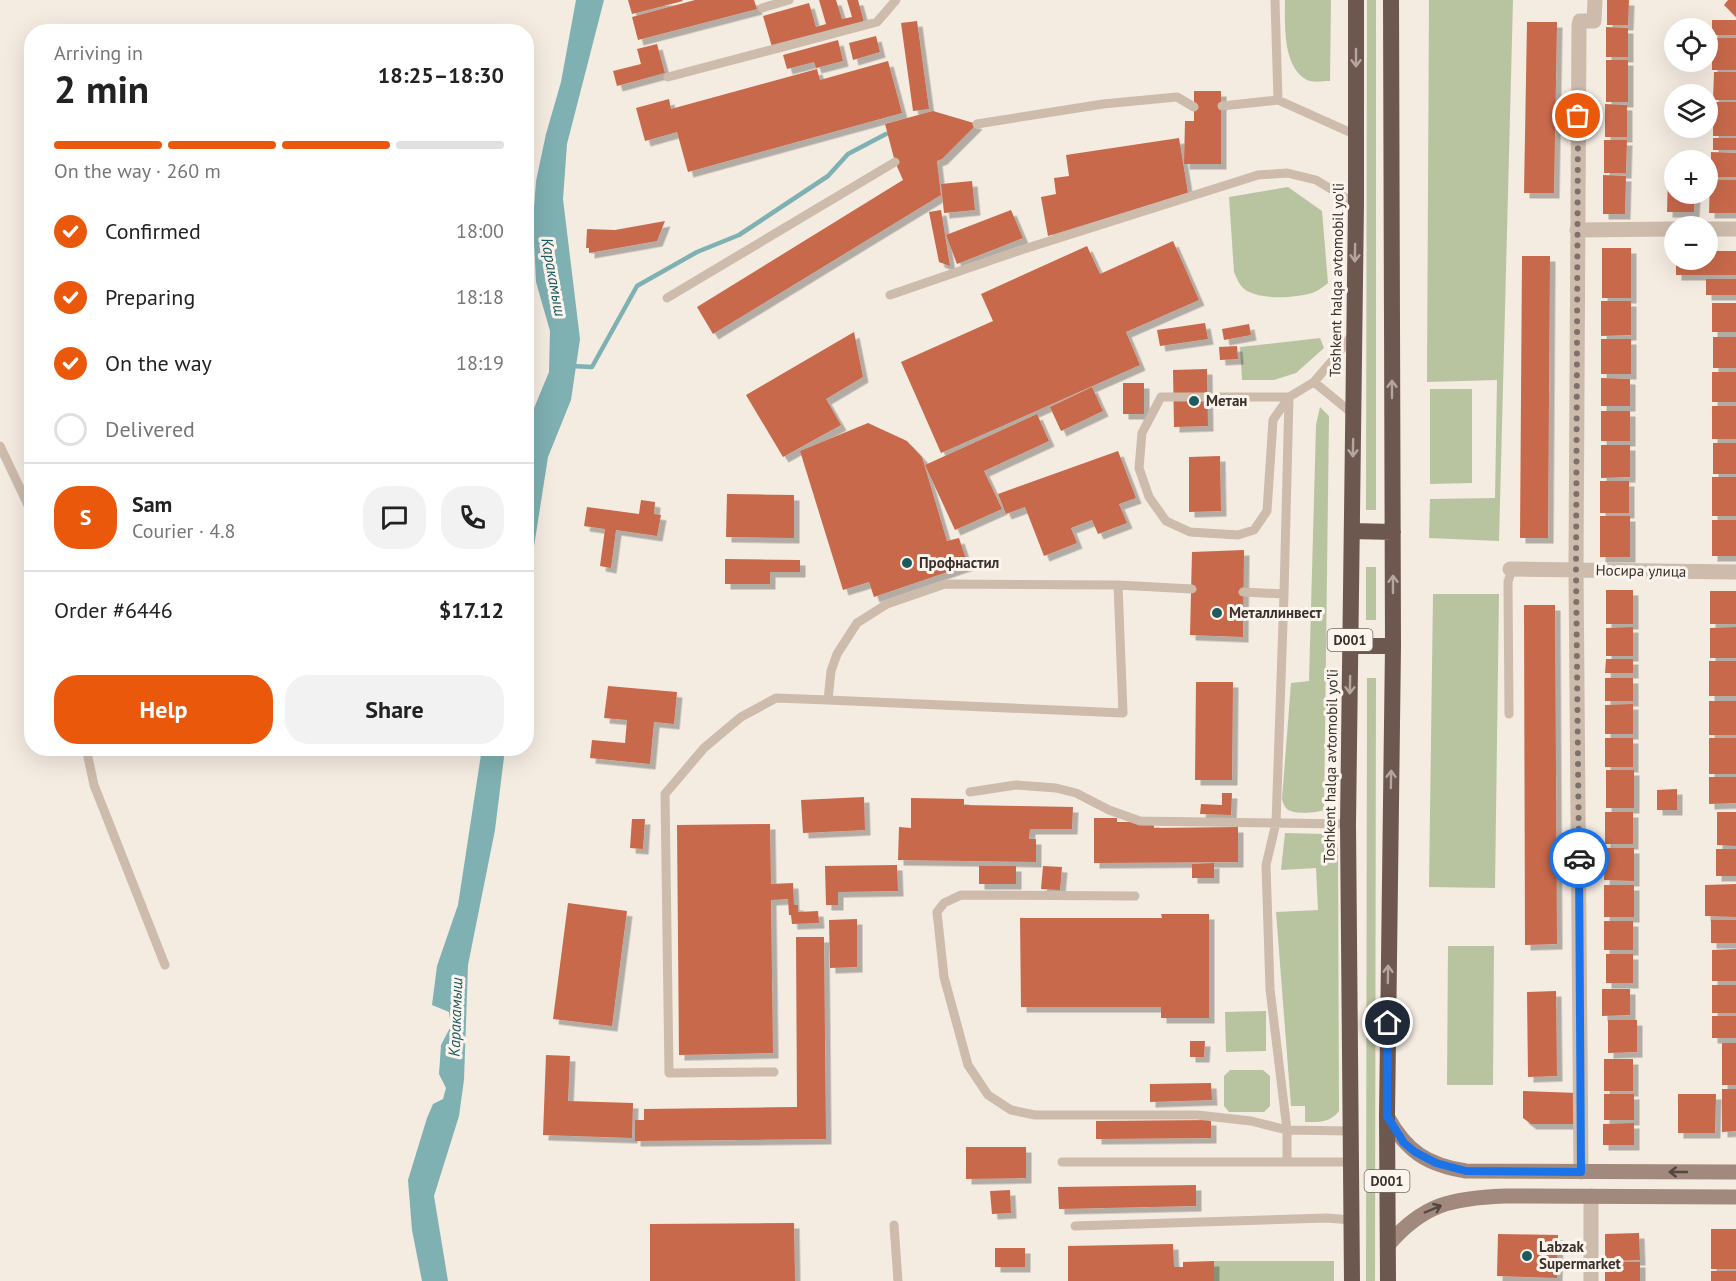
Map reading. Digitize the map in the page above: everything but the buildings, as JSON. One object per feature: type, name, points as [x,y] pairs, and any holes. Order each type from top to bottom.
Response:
[{"type":"highway","name":"Toshkent halqa avtomobil yo'li","points":[[1352,1281],[1348,824],[1356,204],[1356,0]]},
{"type":"highway","name":"D001","points":[[1388,1281],[1387,1116],[1393,646],[1391,0]]},
{"type":"highway","points":[[1352,531],[1393,532]]},
{"type":"highway","points":[[1350,646],[1393,646]]},
{"type":"main road","points":[[1387,1116],[1404,1143],[1425,1159],[1466,1171],[1736,1172]]},
{"type":"main road","points":[[1504,1171],[1504,1196]]},
{"type":"main road","points":[[1388,1245],[1403,1227],[1431,1208],[1467,1199],[1504,1196],[1736,1197]]},
{"type":"street","points":[[1581,1172],[1576,570],[1578,25],[1580,21],[1594,21],[1595,0]]},
{"type":"street","points":[[1576,230],[1664,229]]},
{"type":"street","points":[[1718,229],[1736,229]]},
{"type":"street","name":"Носира улица","points":[[1511,569],[1736,572]]},
{"type":"street","points":[[1591,1196],[1591,1281]]},
{"type":"lane","points":[[762,8],[789,0]]},
{"type":"lane","points":[[668,76],[877,22],[896,0]]},
{"type":"lane","points":[[1275,0],[1278,100]]},
{"type":"lane","points":[[977,124],[1103,104],[1177,97],[1194,107]]},
{"type":"lane","points":[[1221,106],[1278,100],[1356,135]]},
{"type":"lane","points":[[667,298],[895,162]]},
{"type":"lane","points":[[890,295],[1032,246],[1258,175],[1287,174],[1316,180],[1356,204]]},
{"type":"lane","points":[[1289,397],[1161,397],[1142,433],[1139,468],[1149,496],[1166,521],[1190,532],[1238,536],[1254,530],[1267,511],[1273,420],[1289,397],[1314,382],[1354,331]]},
{"type":"lane","points":[[1314,382],[1353,414]]},
{"type":"lane","points":[[1287,1162],[1287,1130],[1270,989],[1266,865],[1276,823],[1289,397]]},
{"type":"lane","points":[[0,446],[24,497]]},
{"type":"lane","points":[[1509,714],[1508,582],[1511,569]]},
{"type":"lane","points":[[828,700],[831,671],[837,654],[858,623],[887,604],[945,584],[1118,585],[1192,590]]},
{"type":"lane","points":[[774,1072],[669,1073],[665,794],[704,748],[741,717],[776,698],[1123,713],[1118,585]]},
{"type":"lane","points":[[1244,592],[1284,594]]},
{"type":"lane","points":[[88,756],[94,785],[165,965]]},
{"type":"lane","points":[[970,792],[1016,785],[1036,786],[1076,793],[1109,810],[1140,821],[1348,824]]},
{"type":"lane","points":[[1135,896],[961,895],[944,903],[937,912],[944,977],[968,1065],[988,1095],[1011,1110],[1035,1114],[1197,1115],[1251,1121],[1287,1130],[1350,1131]]},
{"type":"lane","points":[[1062,1162],[1351,1162]]},
{"type":"lane","points":[[1075,1226],[1327,1218],[1351,1220]]},
{"type":"lane","points":[[894,1226],[898,1281]]},
{"type":"green space","points":[[1285,0],[1331,0],[1330,81],[1307,80],[1293,65],[1287,44]]},
{"type":"green space","points":[[1367,0],[1376,0],[1376,510],[1366,510]]},
{"type":"green space","points":[[1429,0],[1513,0],[1499,541],[1429,538],[1430,499],[1495,498],[1497,380],[1427,382]]},
{"type":"green space","points":[[1288,187],[1322,211],[1328,283],[1314,292],[1297,296],[1270,297],[1254,294],[1242,287],[1234,272],[1229,197]]},
{"type":"green space","points":[[1320,338],[1324,348],[1296,373],[1274,380],[1242,380],[1240,347]]},
{"type":"green space","points":[[1430,389],[1472,389],[1472,483],[1430,484]]},
{"type":"green space","points":[[1320,407],[1329,416],[1324,810],[1310,813],[1289,810],[1282,799],[1291,683],[1309,681],[1316,425]]},
{"type":"green space","points":[[1366,567],[1376,567],[1376,620],[1366,620]]},
{"type":"green space","points":[[1433,594],[1499,594],[1495,888],[1429,887]]},
{"type":"green space","points":[[1367,678],[1376,678],[1375,1281],[1366,1281]]},
{"type":"green space","points":[[1285,833],[1325,834],[1338,845],[1339,1111],[1332,1118],[1320,1122],[1305,1122],[1305,1106],[1291,1106],[1276,912],[1318,910],[1316,868],[1281,870]]},
{"type":"green space","points":[[1448,946],[1494,946],[1493,1085],[1447,1085]]},
{"type":"green space","points":[[1266,1011],[1266,1051],[1226,1052],[1225,1012]]},
{"type":"green space","points":[[1230,1070],[1263,1070],[1270,1076],[1270,1106],[1264,1112],[1229,1112],[1224,1106],[1224,1076]]},
{"type":"green space","points":[[1214,1261],[1334,1261],[1334,1281],[1214,1281]]},
{"type":"water","name":"Каракамыш","points":[[576,0],[604,0],[567,144],[563,199],[580,339],[571,400],[548,457],[534,546],[534,408],[549,372],[550,331],[536,282],[534,208],[536,181],[546,134],[561,82]]},
{"type":"water","name":"Каракамыш","points":[[481,756],[504,756],[495,830],[468,965],[464,1080],[459,1116],[434,1196],[448,1281],[422,1281],[412,1230],[408,1180],[427,1118],[433,1104],[443,1099],[446,1088],[439,1074],[441,1045],[451,1026],[449,1012],[432,1005],[437,966],[458,905]]},
{"type":"waterway","points":[[571,366],[592,367],[637,286],[697,252],[739,235],[828,176],[848,154],[886,134]]},
{"type":"way so far","points":[[1578,116],[1576,570],[1579,858]]},
{"type":"place","name":"Метан","points":[[1194,401]]},
{"type":"place","name":"Профнастил","points":[[907,563]]},
{"type":"place","name":"Металлинвест","points":[[1217,613]]},
{"type":"place","name":"Labzak Supermarket","points":[[1527,1256]]},
{"type":"route","points":[[1388,1023],[1387,1116],[1404,1143],[1415,1152],[1425,1159],[1466,1171],[1581,1172],[1579,858]]}]
